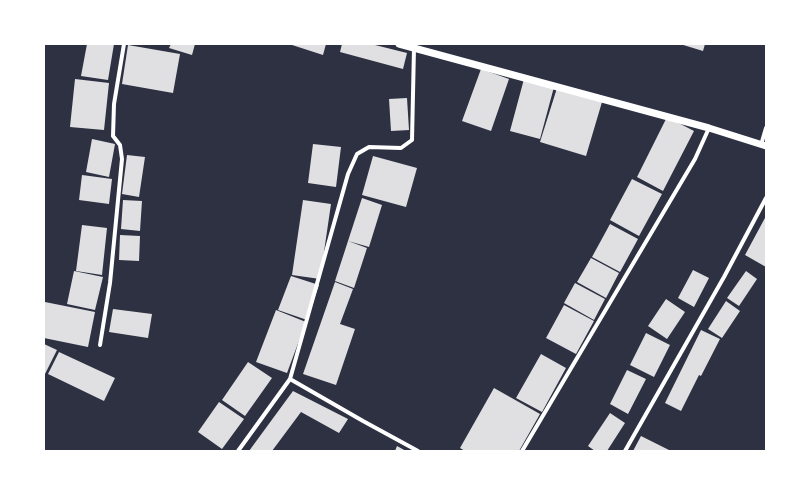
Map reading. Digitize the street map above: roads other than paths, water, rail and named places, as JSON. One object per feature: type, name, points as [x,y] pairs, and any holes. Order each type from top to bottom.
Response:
[{"type":"street","points":[[100,345],[110,283],[122,159],[120,145],[113,136],[114,104],[124,44]]},
{"type":"street","points":[[399,44],[414,46],[709,128],[764,146],[766,128]]},
{"type":"street","points":[[238,451],[290,379],[348,174],[357,154],[369,147],[401,148],[412,140],[414,46]]},
{"type":"street","points":[[522,451],[695,159],[709,128]]},
{"type":"street","points":[[625,451],[724,277],[766,198]]},
{"type":"street","points":[[290,379],[418,451]]}]
